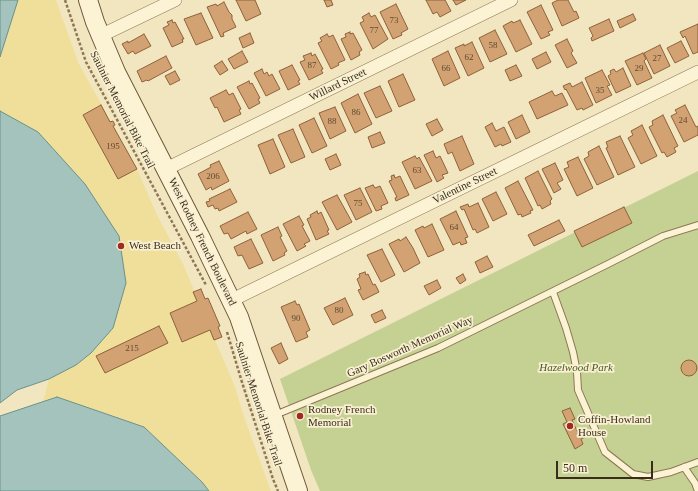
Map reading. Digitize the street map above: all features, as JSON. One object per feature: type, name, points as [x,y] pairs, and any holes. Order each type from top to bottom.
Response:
[{"type":"main road","name":"West Rodney French Boulevard","points":[[88,0],[100,36],[122,85],[232,300],[251,350],[298,491]]},
{"type":"street","points":[[100,36],[176,0]]},
{"type":"street","name":"Willard Street","points":[[166,169],[511,0]]},
{"type":"street","name":"Valentine Street","points":[[232,300],[698,72]]},
{"type":"lane","name":"Gary Bosworth Memorial Way","points":[[273,416],[438,348],[663,236],[698,225]]},
{"type":"lane","points":[[553,292],[573,352],[577,372],[578,390],[605,452],[633,474],[648,477],[671,472],[698,462]]},
{"type":"lane","points":[[684,467],[697,483],[698,491]]},
{"type":"path","name":"Saulnier Memorial Bike Trail","points":[[65,0],[86,62],[209,290]]},
{"type":"path","name":"Saulnier Memorial Bike Trail","points":[[226,330],[240,379],[278,491]]},
{"type":"green space","name":"Hazelwood Park","points":[[698,171],[698,491],[320,491],[311,470],[280,379]]},
{"type":"sand","name":"West Beach","points":[[12,0],[56,0],[78,62],[137,169],[157,215],[183,264],[235,387],[244,417],[271,491],[160,491],[61,409],[43,402],[49,379],[0,157],[0,31]]},
{"type":"water","points":[[0,0],[18,0],[0,57]]},
{"type":"water","points":[[0,111],[38,132],[85,184],[119,236],[126,283],[113,328],[91,353],[76,365],[49,379],[17,390],[0,403]]},
{"type":"water","points":[[57,397],[144,427],[202,482],[209,491],[0,491],[0,416]]},
{"type":"building","points":[[236,0],[255,0],[261,14],[246,21]]},
{"type":"building","points":[[324,0],[331,0],[333,5],[327,7]]},
{"type":"building","points":[[426,0],[445,0],[451,11],[440,17],[437,12],[433,14]]},
{"type":"building","points":[[453,0],[466,0],[456,5]]},
{"type":"building","points":[[558,0],[568,0],[579,18],[562,26],[552,3]]},
{"type":"building","points":[[224,2],[232,15],[232,19],[236,27],[223,33],[224,36],[221,37],[207,7],[216,4],[217,6]]},
{"type":"building","points":[[396,4],[408,29],[401,33],[402,35],[393,39],[380,12]]},
{"type":"building","points":[[541,5],[553,30],[548,32],[550,35],[541,39],[527,12]]},
{"type":"building","points":[[201,13],[213,38],[196,45],[184,19]]},
{"type":"building","points":[[369,13],[371,17],[375,15],[388,39],[373,49],[360,23],[364,21],[362,17]]},
{"type":"building","points":[[633,14],[636,20],[620,28],[617,21]]},
{"type":"building","points":[[609,19],[614,31],[592,41],[591,38],[593,36],[589,28]]},
{"type":"building","points":[[172,20],[173,23],[175,22],[184,39],[182,39],[183,42],[172,47],[163,28],[169,25],[167,22]]},
{"type":"building","points":[[520,20],[532,44],[516,52],[503,26],[512,21],[513,23]]},
{"type":"building","points":[[698,24],[698,52],[693,54],[685,36],[683,38],[680,32]]},
{"type":"building","points":[[495,30],[507,54],[490,62],[479,38]]},
{"type":"building","points":[[350,32],[350,34],[353,33],[362,50],[359,52],[360,55],[351,60],[341,39],[346,37],[345,34]]},
{"type":"building","points":[[250,33],[254,43],[243,48],[239,38]]},
{"type":"building","points":[[144,34],[151,46],[135,54],[133,51],[128,54],[122,44],[128,41],[128,43]]},
{"type":"building","points":[[327,34],[329,37],[333,35],[345,60],[338,63],[339,65],[331,69],[318,43],[322,41],[320,38]]},
{"type":"building","points":[[567,39],[573,51],[571,53],[577,63],[567,68],[555,45]]},
{"type":"building","points":[[681,41],[689,56],[675,63],[667,48]]},
{"type":"building","points":[[472,42],[484,68],[468,76],[455,48]]},
{"type":"building","points":[[660,45],[670,66],[654,74],[644,53]]},
{"type":"building","points":[[242,51],[248,62],[234,69],[228,59]]},
{"type":"building","points":[[448,51],[460,78],[444,86],[432,59]]},
{"type":"building","points":[[546,52],[551,62],[537,69],[532,59]]},
{"type":"building","points":[[311,53],[312,56],[315,54],[323,69],[321,70],[323,73],[309,80],[300,62],[305,60],[303,56]]},
{"type":"building","points":[[643,53],[646,59],[644,61],[652,78],[637,85],[625,61]]},
{"type":"building","points":[[166,56],[172,68],[148,81],[142,82],[137,71]]},
{"type":"building","points":[[222,61],[228,70],[220,75],[214,66]]},
{"type":"building","points":[[292,65],[300,80],[298,81],[300,84],[288,90],[279,71]]},
{"type":"building","points":[[516,65],[522,76],[510,81],[505,70]]},
{"type":"building","points":[[623,68],[631,86],[616,93],[608,76],[611,74],[610,71],[614,69],[616,72]]},
{"type":"building","points":[[262,69],[264,74],[267,72],[269,76],[272,74],[280,89],[266,96],[254,73]]},
{"type":"building","points":[[602,70],[610,85],[607,86],[612,95],[596,103],[585,78]]},
{"type":"building","points":[[175,71],[180,80],[170,85],[165,76]]},
{"type":"building","points":[[403,74],[415,100],[399,107],[388,81]]},
{"type":"building","points":[[249,81],[250,84],[252,83],[260,98],[258,99],[260,103],[249,109],[237,87]]},
{"type":"building","points":[[582,82],[593,105],[583,110],[582,108],[577,110],[563,86],[570,83],[572,87]]},
{"type":"building","points":[[380,86],[392,111],[376,118],[364,93]]},
{"type":"building","points":[[226,90],[229,95],[233,93],[241,109],[239,110],[241,114],[224,122],[217,107],[215,108],[210,98]]},
{"type":"building","points":[[552,91],[555,96],[562,93],[568,105],[537,119],[529,102]]},
{"type":"building","points":[[358,94],[372,124],[355,133],[341,103]]},
{"type":"building","points":[[101,105],[110,122],[113,121],[115,125],[113,126],[137,169],[118,179],[83,115]]},
{"type":"building","points":[[685,105],[696,127],[698,126],[698,135],[684,142],[671,116],[677,113],[675,110]]},
{"type":"building","points":[[335,107],[346,131],[330,139],[319,113]]},
{"type":"building","points":[[522,115],[530,132],[516,139],[508,122]]},
{"type":"building","points":[[663,115],[678,146],[674,148],[676,152],[667,157],[664,152],[662,153],[649,127],[653,125],[652,121]]},
{"type":"building","points":[[314,118],[327,146],[312,153],[299,125]]},
{"type":"building","points":[[437,119],[443,130],[432,136],[426,124]]},
{"type":"building","points":[[492,123],[496,131],[504,127],[511,142],[495,147],[485,127]]},
{"type":"building","points":[[642,125],[657,156],[641,164],[628,138],[633,135],[631,131]]},
{"type":"building","points":[[293,129],[305,157],[291,163],[278,135]]},
{"type":"building","points":[[380,132],[385,143],[372,148],[368,137]]},
{"type":"building","points":[[462,136],[474,164],[460,171],[452,152],[448,154],[444,144]]},
{"type":"building","points":[[620,136],[635,167],[618,175],[606,148],[608,147],[606,142]]},
{"type":"building","points":[[273,139],[285,167],[270,174],[258,145]]},
{"type":"building","points":[[599,146],[614,177],[597,185],[584,159],[589,156],[588,152]]},
{"type":"building","points":[[433,151],[436,158],[440,156],[448,173],[442,175],[444,178],[437,182],[424,155]]},
{"type":"building","points":[[336,154],[341,165],[330,170],[325,159]]},
{"type":"building","points":[[415,156],[417,159],[419,157],[432,181],[415,189],[402,162]]},
{"type":"building","points":[[578,157],[593,188],[577,196],[564,169],[569,167],[567,162]]},
{"type":"building","points":[[219,161],[229,181],[212,190],[211,187],[206,190],[198,174],[211,167],[210,165]]},
{"type":"building","points":[[555,163],[563,180],[557,183],[561,189],[554,193],[542,169]]},
{"type":"building","points":[[538,171],[552,199],[550,201],[551,204],[542,209],[540,205],[538,206],[525,178]]},
{"type":"building","points":[[394,175],[395,178],[400,176],[409,195],[396,201],[395,198],[397,197],[389,181],[392,180],[391,176]]},
{"type":"building","points":[[518,181],[533,210],[530,211],[531,213],[522,217],[521,214],[518,215],[505,188]]},
{"type":"building","points":[[373,185],[375,188],[380,186],[388,203],[381,206],[382,209],[376,211],[365,188]]},
{"type":"building","points":[[360,188],[372,212],[356,220],[344,195]]},
{"type":"building","points":[[230,189],[237,202],[219,211],[218,208],[215,209],[213,205],[208,207],[206,202],[210,201],[209,199]]},
{"type":"building","points":[[496,192],[507,214],[493,221],[482,199]]},
{"type":"building","points":[[337,195],[352,222],[337,230],[322,202]]},
{"type":"building","points":[[478,203],[489,227],[477,233],[475,229],[473,230],[464,209],[462,210],[460,207],[468,204],[469,207]]},
{"type":"building","points":[[624,207],[632,223],[582,247],[574,231]]},
{"type":"building","points":[[317,211],[318,214],[321,212],[329,230],[327,231],[329,234],[316,240],[307,219],[311,217],[310,215]]},
{"type":"building","points":[[456,211],[468,237],[465,238],[467,243],[461,245],[460,242],[453,245],[440,219]]},
{"type":"building","points":[[248,212],[257,229],[247,234],[246,231],[231,239],[228,233],[224,234],[220,226]]},
{"type":"building","points":[[299,216],[304,225],[302,226],[310,241],[304,244],[306,246],[297,251],[283,224]]},
{"type":"building","points":[[559,220],[565,231],[534,246],[528,235]]},
{"type":"building","points":[[432,224],[444,250],[428,257],[415,230]]},
{"type":"building","points":[[278,227],[282,236],[280,237],[287,251],[284,253],[285,255],[273,261],[261,235]]},
{"type":"building","points":[[406,237],[420,263],[404,272],[389,244],[399,239],[400,241]]},
{"type":"building","points":[[251,239],[263,263],[249,269],[242,255],[238,256],[234,247]]},
{"type":"building","points":[[382,249],[395,275],[381,282],[367,255]]},
{"type":"building","points":[[487,256],[493,267],[480,273],[475,262]]},
{"type":"building","points":[[365,272],[366,275],[368,274],[373,285],[375,284],[379,292],[363,300],[358,290],[361,289],[357,279],[360,277],[359,274]]},
{"type":"building","points":[[463,274],[466,280],[460,284],[456,278]]},
{"type":"building","points":[[437,280],[441,288],[429,295],[424,286]]},
{"type":"building","points":[[201,289],[205,299],[208,298],[220,326],[218,327],[222,337],[214,340],[210,330],[182,342],[170,313],[197,301],[193,292]]},
{"type":"building","points":[[345,298],[353,315],[333,325],[324,308]]},
{"type":"building","points":[[295,301],[297,305],[299,304],[310,330],[306,332],[308,337],[296,342],[281,307]]},
{"type":"building","points":[[382,310],[386,318],[375,323],[371,315]]},
{"type":"building","points":[[159,326],[168,343],[105,373],[96,356]]},
{"type":"building","points":[[281,343],[288,359],[279,364],[271,348]]},
{"type":"building","points":[[686,360],[692,360],[697,365],[695,374],[692,376],[686,376],[681,371],[681,365]]},
{"type":"building","name":"Coffin-Howland House","points":[[570,408],[575,419],[572,420],[577,431],[583,428],[587,436],[581,439],[583,444],[575,449],[563,424],[567,422],[562,411]]},
{"type":"place","name":"West Beach","points":[[121,246]]},
{"type":"place","name":"Rodney French Memorial","points":[[300,416]]},
{"type":"place","name":"Coffin-Howland House","points":[[570,426]]}]
